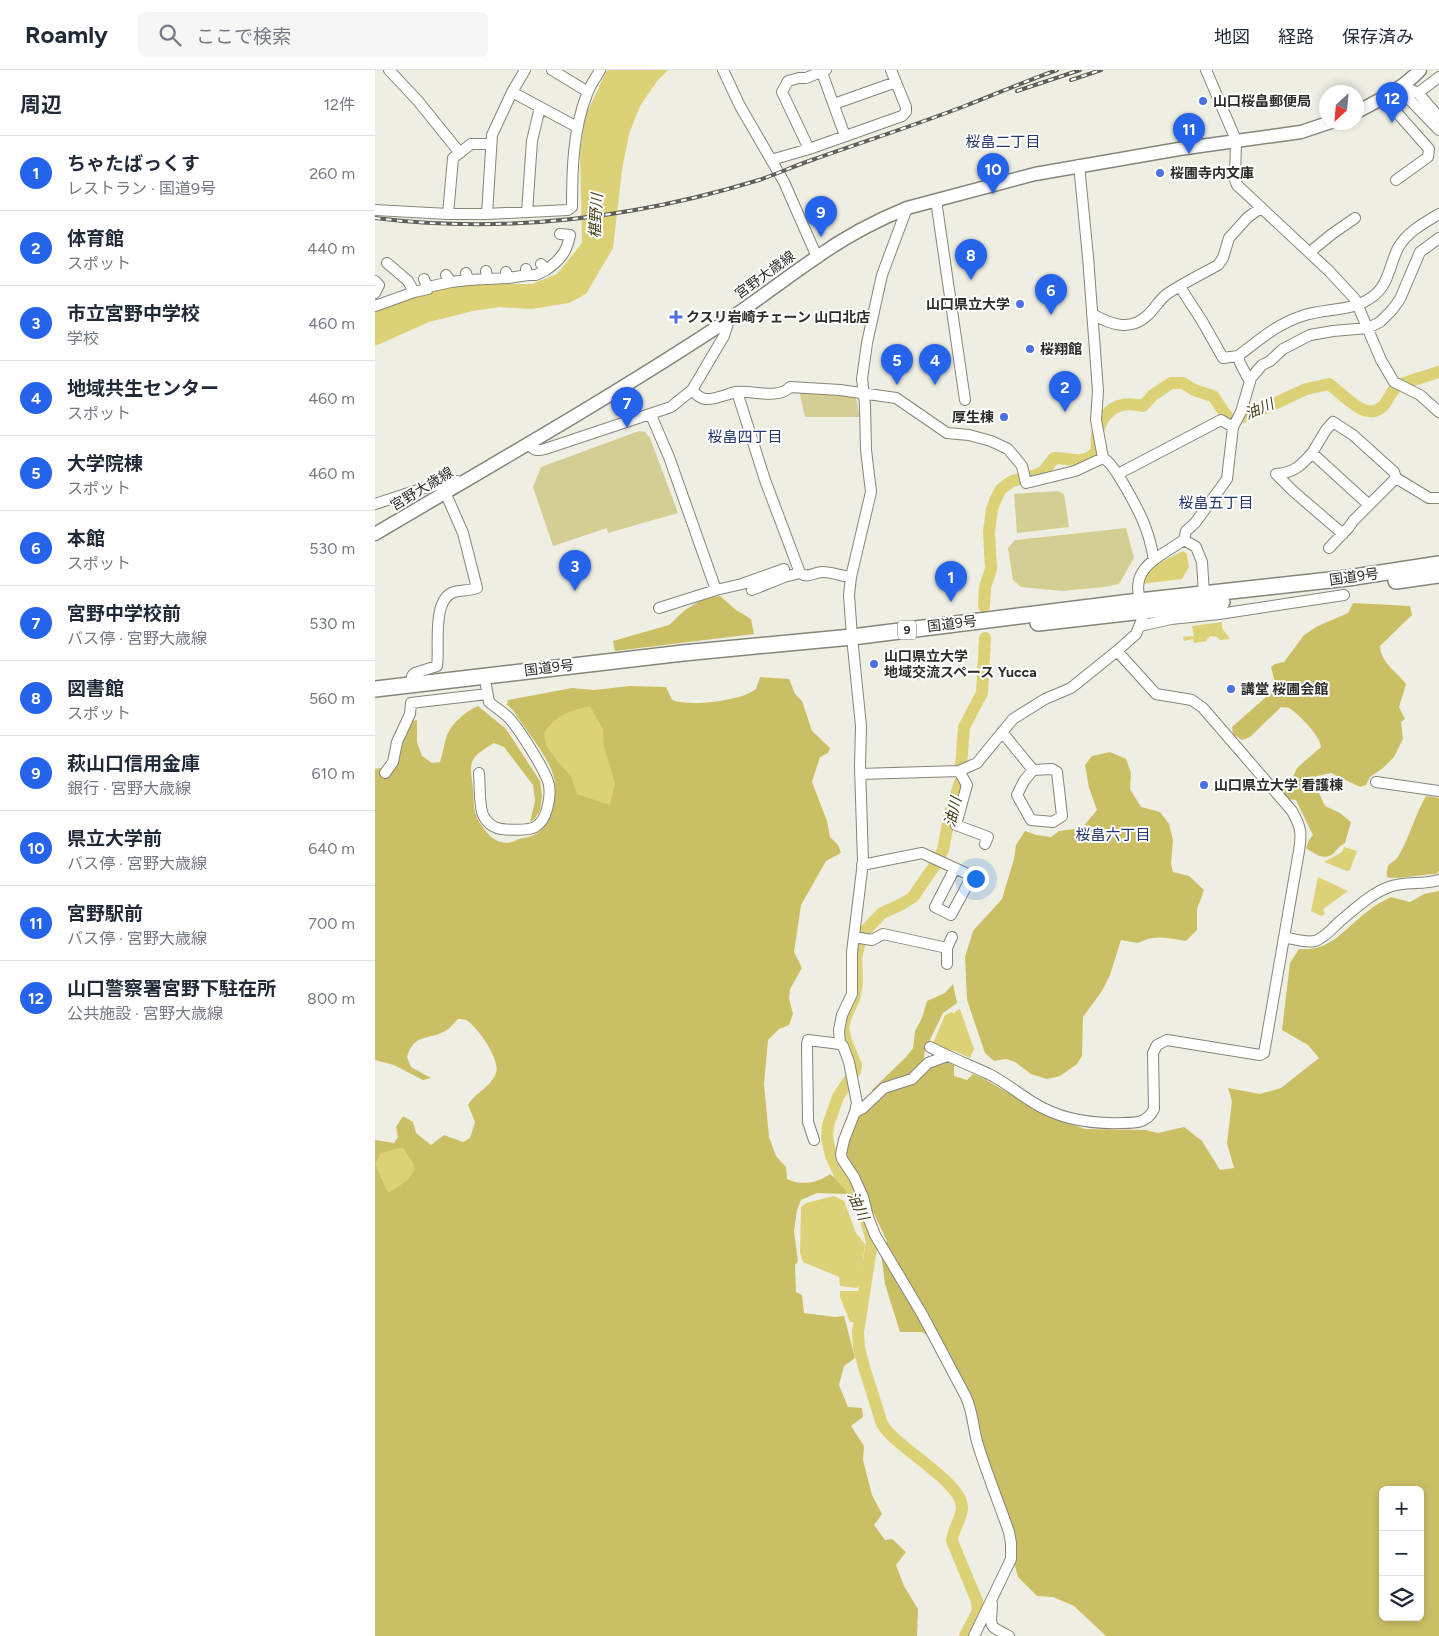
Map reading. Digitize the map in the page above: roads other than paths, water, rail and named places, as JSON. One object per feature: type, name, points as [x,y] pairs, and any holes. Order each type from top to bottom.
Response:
[{"type":"highway","name":"国道9号","points":[[1141,613],[1204,594],[1348,578],[1439,564]]},
{"type":"highway","name":"国道9号","points":[[375,699],[486,690],[852,642],[1141,613],[1439,575]]},
{"type":"highway","name":"国道9号","points":[[375,689],[683,653],[852,642]]},
{"type":"main road","points":[[1364,108],[1403,86],[1420,70]]},
{"type":"main road","name":"宮野大歳線","points":[[375,534],[529,443],[729,320],[817,257],[871,224],[907,208],[1001,182],[1079,165],[1236,140],[1301,132],[1319,126]]},
{"type":"street","points":[[389,70],[418,101],[461,153]]},
{"type":"street","points":[[487,214],[493,135],[501,114],[525,70]]},
{"type":"street","points":[[552,70],[588,92]]},
{"type":"street","points":[[375,210],[487,214],[568,210],[572,207],[572,173],[577,126],[588,92],[600,70]]},
{"type":"street","points":[[723,70],[740,106],[784,182],[817,257]]},
{"type":"street","points":[[771,160],[809,149],[902,116],[906,112],[906,107],[891,70]]},
{"type":"street","points":[[1206,70],[1236,140],[1235,180],[1237,185],[1310,252],[1355,299],[1381,360],[1394,382],[1420,395],[1439,412]]},
{"type":"street","points":[[809,149],[782,92],[788,81],[806,78],[823,71],[845,136]]},
{"type":"street","points":[[1418,93],[1439,77]]},
{"type":"street","points":[[834,104],[896,82]]},
{"type":"street","points":[[1403,86],[1418,93],[1438,124]]},
{"type":"street","points":[[1403,86],[1410,100],[1438,124]]},
{"type":"street","points":[[512,92],[577,126]]},
{"type":"street","points":[[1384,98],[1429,149],[1428,157],[1395,180]]},
{"type":"street","points":[[527,212],[532,141],[540,108]]},
{"type":"street","points":[[1421,140],[1438,124]]},
{"type":"street","points":[[448,214],[453,158],[471,144],[491,144]]},
{"type":"street","points":[[1079,165],[1098,391],[1096,420],[1103,458]]},
{"type":"street","points":[[935,200],[965,400]]},
{"type":"street","points":[[907,208],[882,275],[867,343],[862,379],[862,393],[865,405],[866,450],[871,492],[851,577],[849,595],[861,726],[862,865],[852,952],[852,994],[842,1015],[839,1030],[840,1044],[843,1046],[849,1062],[857,1103],[841,1154],[863,1197],[875,1235],[922,1314],[966,1396],[979,1447],[1009,1532],[1011,1559],[973,1636]]},
{"type":"street","points":[[1092,314],[1104,321],[1119,325],[1131,325],[1141,322],[1167,295],[1218,265],[1223,258],[1229,238],[1248,218],[1261,208]]},
{"type":"street","points":[[1180,287],[1223,358],[1238,356],[1255,341],[1284,323],[1303,315],[1347,308],[1366,301],[1380,291],[1386,283],[1399,247],[1409,234],[1439,214]]},
{"type":"street","points":[[1310,252],[1355,218]]},
{"type":"street","points":[[375,306],[414,292],[426,283],[448,278],[527,272],[536,275],[544,267],[558,261],[567,250],[570,235],[560,234]]},
{"type":"street","points":[[860,774],[959,771],[977,764],[1013,719],[1045,699],[1071,688],[1136,634],[1141,613],[1137,588],[1141,571],[1184,540],[1186,531],[1195,523],[1227,479],[1233,427],[1241,412],[1251,378],[1261,366],[1270,361],[1283,348],[1310,335],[1368,328],[1380,322],[1400,299],[1420,252],[1439,238]]},
{"type":"street","points":[[387,262],[408,282],[414,292]]},
{"type":"street","points":[[375,282],[379,285],[375,293]]},
{"type":"street","points":[[529,443],[533,449],[545,449],[671,407],[693,390],[724,336],[729,320]]},
{"type":"street","points":[[1238,356],[1250,382]]},
{"type":"street","points":[[693,390],[699,397],[704,399],[718,398],[743,391],[774,394],[797,386],[896,398],[947,433],[969,435],[991,441],[1008,449],[1022,466],[1026,483],[1075,471],[1103,458],[1108,460],[1118,474],[1146,527],[1154,560]]},
{"type":"street","points":[[737,392],[765,480],[800,573],[805,576],[811,576],[822,572],[851,577]]},
{"type":"street","points":[[651,415],[669,457],[717,590]]},
{"type":"street","points":[[1118,474],[1221,420],[1233,427]]},
{"type":"street","points":[[1343,534],[1276,474],[1291,472],[1297,468],[1312,453],[1333,422],[1353,434],[1394,472],[1395,478]]},
{"type":"street","points":[[1312,453],[1369,505]]},
{"type":"street","points":[[1395,478],[1429,498],[1439,498]]},
{"type":"street","points":[[1329,548],[1395,478]]},
{"type":"street","points":[[375,504],[429,487],[457,481],[461,483]]},
{"type":"street","points":[[412,685],[412,676],[415,672],[437,666],[440,609],[446,597],[453,592],[469,591],[477,588],[463,533],[445,492]]},
{"type":"street","points":[[1184,540],[1196,546],[1202,562],[1204,594]]},
{"type":"street","points":[[659,608],[742,584],[784,569]]},
{"type":"street","points":[[752,590],[784,577],[800,573]]},
{"type":"street","points":[[1141,613],[1171,620],[1344,596]]},
{"type":"street","points":[[930,1047],[991,1075],[1034,1104],[1078,1121],[1102,1124],[1137,1123],[1145,1121],[1151,1116],[1154,1109],[1153,1054],[1157,1045],[1162,1041],[1167,1040],[1260,1055],[1264,1053],[1302,835],[1299,824],[1292,811],[1203,708],[1192,700],[1155,694],[1117,651]]},
{"type":"street","points":[[385,773],[393,762],[397,742],[410,714],[411,703],[486,690],[489,702],[508,717],[548,779],[549,798],[542,820],[535,828],[526,829],[498,829],[491,825],[482,814],[479,773]]},
{"type":"street","points":[[1002,732],[1033,770]]},
{"type":"street","points":[[1053,769],[1057,772],[1061,816],[1053,822],[1031,820],[1017,795],[1024,781],[1033,770],[1053,769]]},
{"type":"street","points":[[959,771],[967,785],[956,825],[988,837]]},
{"type":"street","points":[[1376,782],[1439,791]]},
{"type":"street","points":[[862,865],[922,853],[955,868]]},
{"type":"street","points":[[1284,937],[1305,942],[1315,941],[1326,934],[1363,901],[1377,892],[1391,886],[1406,883],[1439,880]]},
{"type":"street","points":[[854,936],[873,940],[883,934],[947,948]]},
{"type":"street","points":[[947,964],[947,948],[952,937]]},
{"type":"street","points":[[814,1140],[808,1122],[806,1059],[808,1040],[840,1044]]},
{"type":"street","points":[[855,1112],[863,1108],[884,1088],[912,1079],[928,1063],[947,1056]]},
{"type":"street","points":[[992,1600],[991,1625],[997,1631],[1009,1636]]},
{"type":"water","name":"椹野川","points":[[607,70],[668,70],[658,80],[640,106],[629,134],[622,170],[613,248],[586,294],[569,303],[531,309],[500,307],[473,311],[429,322],[375,346],[375,312],[405,300],[443,289],[477,284],[532,284],[557,274],[582,243],[580,152],[585,117]]},
{"type":"water","points":[[1183,551],[1187,554],[1189,567],[1182,579],[1141,584],[1145,573],[1159,563]]},
{"type":"water","points":[[1222,622],[1222,628],[1230,639],[1220,640],[1217,637],[1210,636],[1206,641],[1194,643],[1193,639],[1184,641],[1183,637],[1194,636],[1192,626]]},
{"type":"water","points":[[590,706],[603,729],[604,747],[615,783],[610,805],[577,794],[571,776],[546,745],[544,733],[554,721],[564,714]]},
{"type":"water","points":[[1344,847],[1357,851],[1350,870],[1347,871],[1324,862],[1342,852]]},
{"type":"water","points":[[1318,877],[1348,891],[1323,909],[1325,914],[1321,916],[1311,911]]},
{"type":"water","points":[[960,1009],[974,1049],[970,1058],[953,1050],[951,1053],[933,1043],[945,1015],[952,1012],[954,1014]]},
{"type":"water","points":[[403,1148],[413,1163],[414,1170],[408,1180],[388,1193],[375,1164],[381,1153]]},
{"type":"water","points":[[834,1196],[844,1201],[856,1233],[865,1244],[860,1286],[857,1288],[840,1286],[839,1277],[803,1262],[800,1253],[801,1207],[806,1203]]},
{"type":"water","points":[[840,1291],[859,1291],[855,1322],[850,1322],[840,1297]]},
{"type":"waterway","name":"油川","points":[[984,606],[985,587],[991,569],[989,532],[992,509],[1001,489],[1012,481],[1044,471],[1054,458],[1082,460],[1092,456],[1096,449],[1097,435],[1103,419],[1113,409],[1126,404],[1143,406],[1153,395],[1171,383],[1183,383],[1194,390],[1213,396],[1228,418],[1233,420],[1259,411],[1306,389],[1329,384],[1361,409],[1375,411],[1384,405],[1393,390],[1398,386],[1439,372]]},
{"type":"waterway","name":"油川","points":[[961,767],[964,727],[982,693],[985,638]]},
{"type":"waterway","name":"油川","points":[[960,782],[950,813],[943,850],[935,865],[913,897],[882,913],[864,932],[860,941],[856,958],[857,983],[854,999],[843,1028],[856,1065],[855,1071],[838,1097],[828,1125],[827,1138],[831,1156],[840,1175],[856,1193],[864,1212],[872,1242],[858,1332],[859,1348],[882,1424],[901,1444],[952,1487],[959,1498],[962,1508],[952,1541],[977,1601],[978,1611],[965,1636]]},
{"type":"railway","points":[[375,218],[424,223],[521,223],[617,213],[665,204],[759,180],[946,113],[1057,70]]},
{"type":"railway","points":[[1017,91],[1080,70]]},
{"type":"railway","points":[[1071,80],[1101,70]]},
{"type":"place","name":"山口桜畠郵便局","points":[[1203,101]]},
{"type":"place","name":"山口警察署宮野下駐在所","points":[[1392,123]]},
{"type":"place","name":"宮野駅前","points":[[1189,154]]},
{"type":"place","name":"桜圃寺内文庫","points":[[1160,173]]},
{"type":"place","name":"県立大学前","points":[[993,194]]},
{"type":"place","name":"萩山口信用金庫","points":[[821,237]]},
{"type":"place","name":"図書館","points":[[971,280]]},
{"type":"place","name":"山口県立大学","points":[[1020,304]]},
{"type":"place","name":"本館","points":[[1051,315]]},
{"type":"place","name":"クスリ岩崎チェーン 山口北店","points":[[676,317]]},
{"type":"place","name":"桜翔館","points":[[1030,349]]},
{"type":"place","name":"大学院棟","points":[[897,385]]},
{"type":"place","name":"地域共生センター","points":[[935,385]]},
{"type":"place","name":"体育館","points":[[1065,412]]},
{"type":"place","name":"厚生棟","points":[[1004,417]]},
{"type":"place","name":"宮野中学校前","points":[[627,428]]},
{"type":"place","name":"市立宮野中学校","points":[[575,591]]},
{"type":"place","name":"ちゃたばっくす","points":[[951,602]]},
{"type":"place","name":"山口県立大学 地域交流スペース Yucca","points":[[874,664]]},
{"type":"place","name":"講堂 桜圃会館","points":[[1231,689]]},
{"type":"place","name":"山口県立大学 看護棟","points":[[1204,785]]},
{"type":"district","name":"桜畠二丁目","points":[[1003,142]]},
{"type":"district","name":"桜畠四丁目","points":[[745,437]]},
{"type":"district","name":"桜畠五丁目","points":[[1216,503]]},
{"type":"district","name":"桜畠六丁目","points":[[1113,835]]}]
